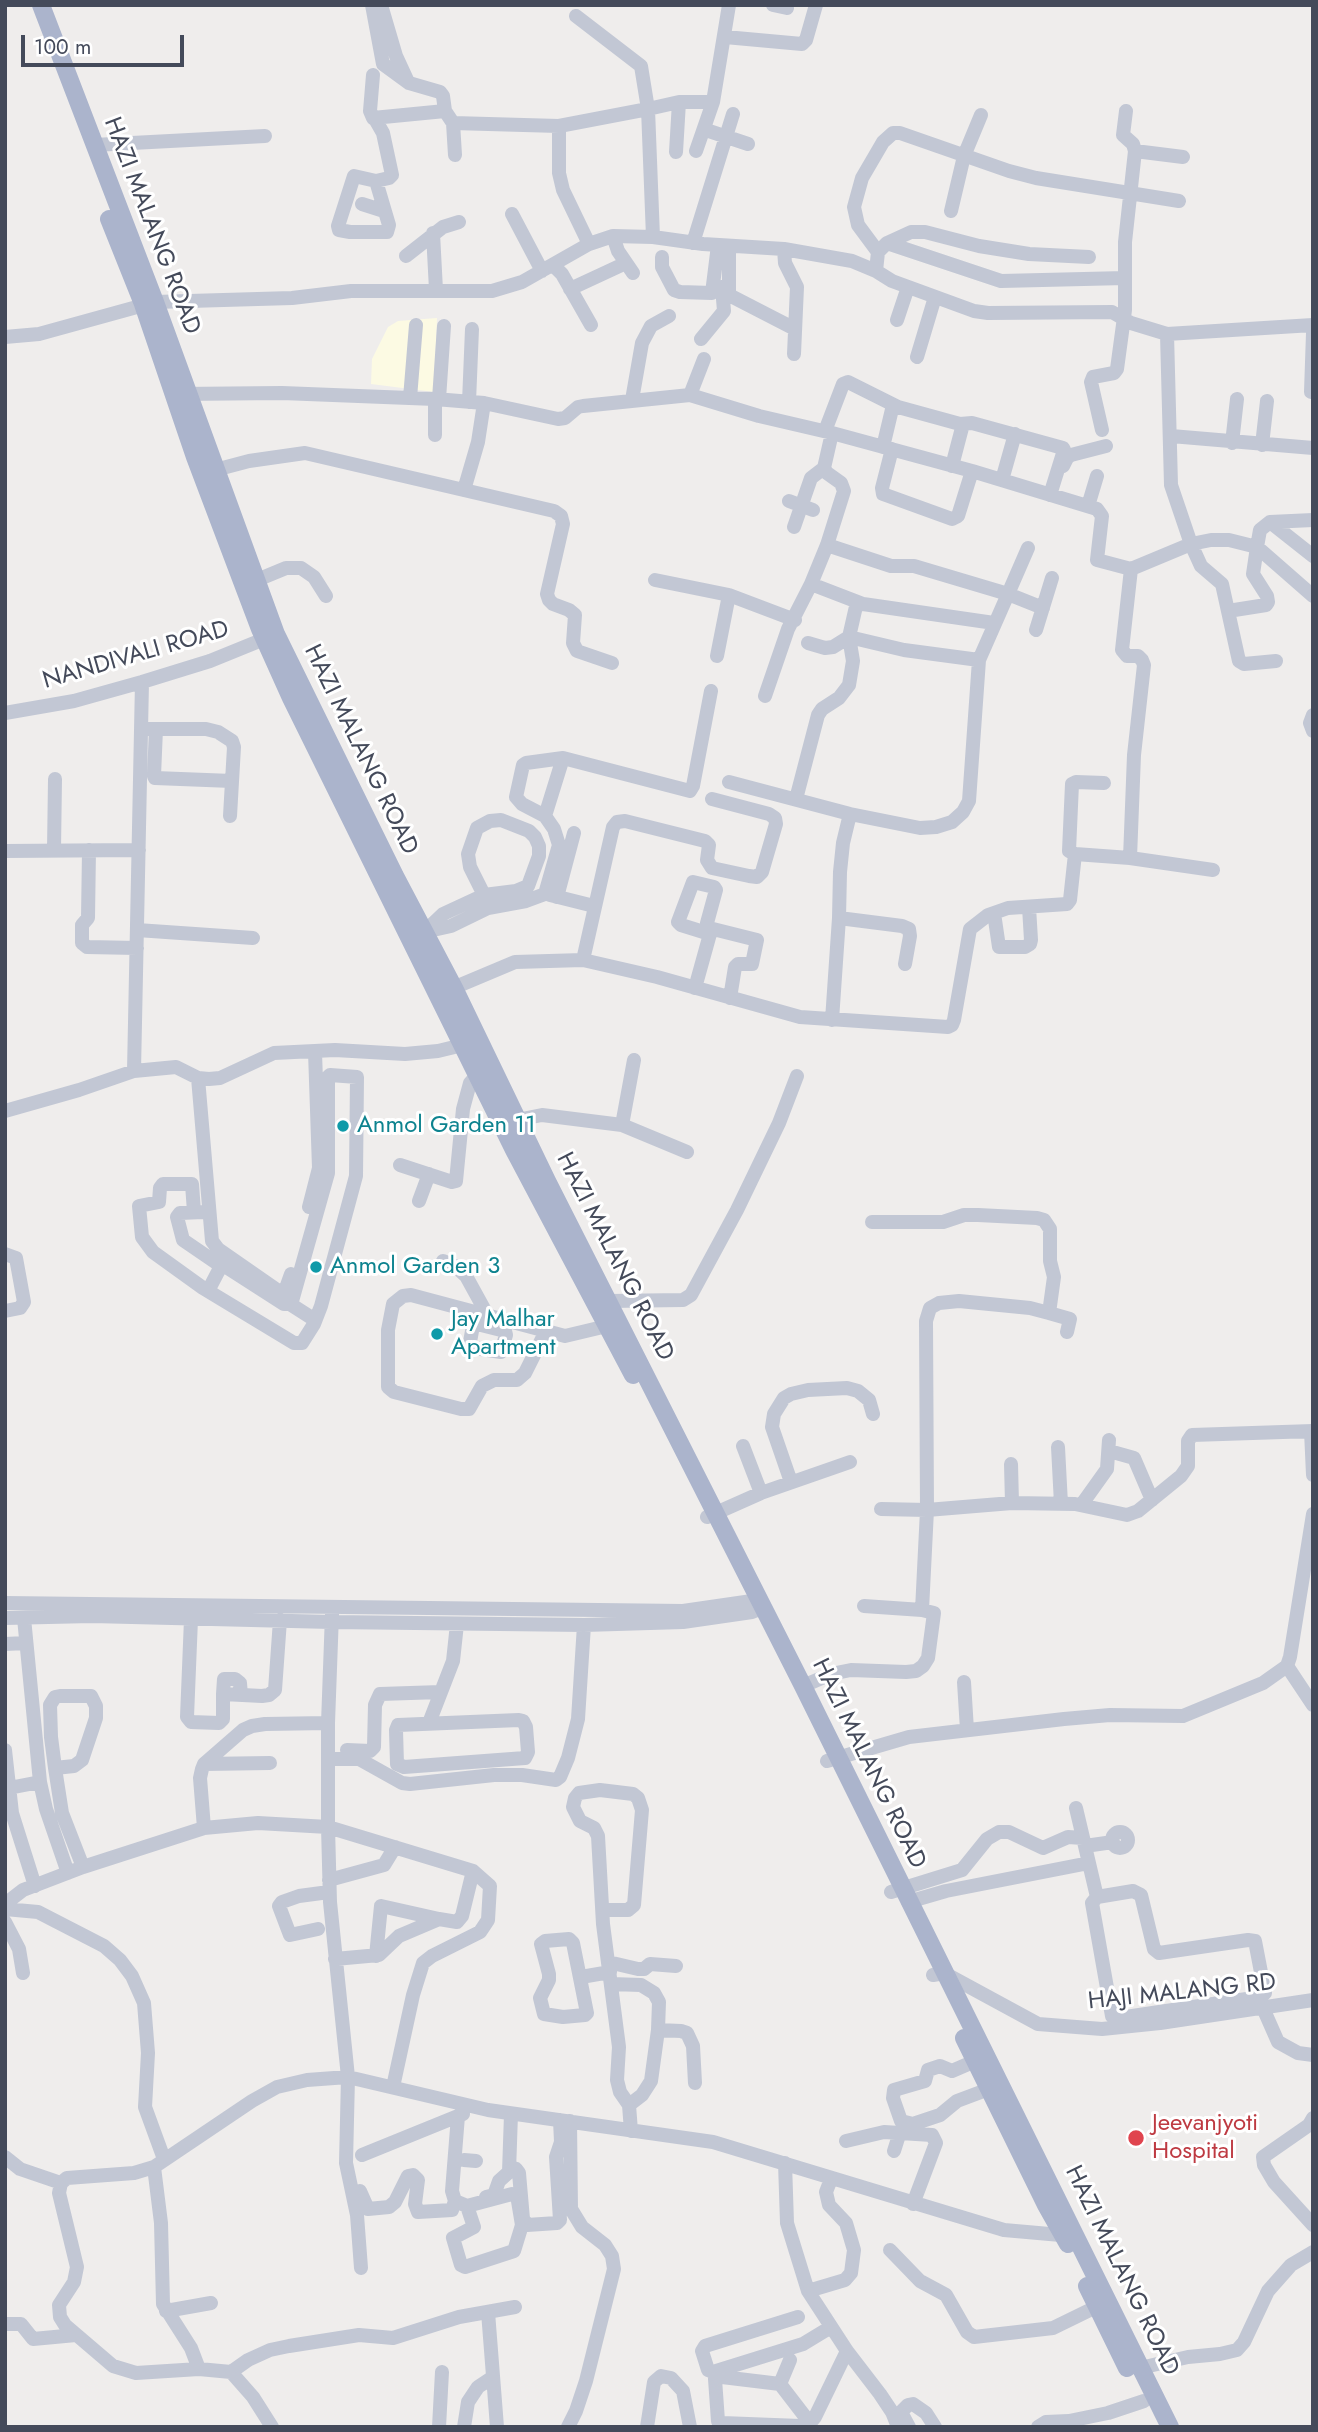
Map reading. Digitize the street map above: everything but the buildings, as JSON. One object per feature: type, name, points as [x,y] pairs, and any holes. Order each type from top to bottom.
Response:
[{"type":"main road","name":"HAZI MALANG ROAD","points":[[30,5],[118,246],[149,303]]},
{"type":"main road","name":"HAZI MALANG ROAD","points":[[41,5],[94,145],[181,394],[215,470],[257,580],[270,637]]},
{"type":"main road","name":"HAZI MALANG ROAD","points":[[181,394],[195,457],[270,637],[351,804],[471,1043],[517,1120],[604,1305],[942,1982],[1170,2427]]},
{"type":"main road","name":"HAZI MALANG ROAD","points":[[471,1043],[478,1074],[514,1150],[604,1305],[607,1326],[711,1515]]},
{"type":"main road","name":"HAZI MALANG ROAD","points":[[755,1605],[803,1686],[832,1758]]},
{"type":"main road","name":"HAZI MALANG ROAD","points":[[942,1982],[989,2089],[1039,2174]]},
{"type":"main road","name":"HAZI MALANG ROAD","points":[[1071,2236],[1096,2307],[1157,2427]]},
{"type":"street","points":[[372,5],[383,64],[409,83],[440,92],[449,117],[455,155]]},
{"type":"street","points":[[381,5],[396,56],[409,83]]},
{"type":"street","points":[[696,151],[713,103],[729,5]]},
{"type":"street","points":[[725,37],[802,44],[806,40],[816,5]]},
{"type":"street","points":[[576,16],[641,66],[648,109],[653,237]]},
{"type":"street","points":[[373,75],[370,111],[383,133],[392,170],[389,178],[376,181],[354,176],[338,229],[385,233],[389,228],[376,181]]},
{"type":"street","points":[[375,119],[449,117],[559,126],[679,102],[713,103]]},
{"type":"street","points":[[676,152],[679,102]]},
{"type":"street","points":[[1102,430],[1091,382],[1093,377],[1116,372],[1123,318],[1125,242],[1135,151],[1133,144],[1123,135],[1126,111]]},
{"type":"street","points":[[693,243],[733,114]]},
{"type":"street","points":[[951,211],[964,156],[981,115]]},
{"type":"street","points":[[559,126],[559,173],[589,244]]},
{"type":"street","points":[[709,131],[748,144]]},
{"type":"street","points":[[1125,278],[1001,281],[883,247],[858,225],[854,207],[862,178],[883,142],[893,133],[900,133],[1036,178],[1179,201]]},
{"type":"street","points":[[94,145],[265,136]]},
{"type":"street","points":[[1135,151],[1184,157]]},
{"type":"street","points":[[362,204],[384,211]]},
{"type":"street","points":[[512,214],[548,268],[570,289],[591,325]]},
{"type":"street","points":[[406,256],[433,233],[459,222]]},
{"type":"street","points":[[876,271],[883,247],[911,232],[925,232],[979,246],[1029,254],[1089,257]]},
{"type":"street","points":[[433,233],[436,290]]},
{"type":"street","points":[[5,337],[50,332],[149,303],[292,298],[351,291],[492,291],[522,282],[589,244],[613,236],[784,249],[852,261],[892,281],[974,311],[988,313],[1112,312],[1167,334],[1313,325]]},
{"type":"street","points":[[570,289],[629,268],[613,236]]},
{"type":"street","points":[[662,257],[663,267],[674,290],[712,293],[723,245]]},
{"type":"street","points":[[723,245],[729,295],[795,328]]},
{"type":"street","points":[[701,339],[725,307],[722,296],[723,245]]},
{"type":"street","points":[[784,249],[785,263],[797,287],[794,354]]},
{"type":"street","points":[[897,320],[908,287]]},
{"type":"street","points":[[917,357],[935,297]]},
{"type":"street","points":[[632,400],[642,343],[651,326],[669,316]]},
{"type":"street","points":[[410,398],[416,325]]},
{"type":"street","points":[[435,435],[444,326]]},
{"type":"street","points":[[464,490],[478,442],[472,330]]},
{"type":"street","points":[[1311,392],[1313,333]]},
{"type":"street","points":[[1167,334],[1171,485],[1201,566],[1222,584],[1239,661],[1244,664],[1276,661]]},
{"type":"street","points":[[690,395],[704,359]]},
{"type":"street","points":[[794,527],[811,478],[824,468],[828,432],[843,384],[846,382],[893,405],[963,425],[972,423],[1015,433],[1064,448],[1052,495]]},
{"type":"street","points":[[181,394],[282,393],[437,399],[476,403],[558,419],[565,418],[578,407],[690,395],[759,416],[972,471],[1097,509],[1102,516],[1097,560],[1131,569],[1191,544],[1229,540],[1256,547],[1313,596]]},
{"type":"street","points":[[1232,443],[1237,399]]},
{"type":"street","points":[[1262,445],[1267,401]]},
{"type":"street","points":[[893,405],[883,494],[952,519],[958,516],[972,471]]},
{"type":"street","points":[[952,466],[963,425]]},
{"type":"street","points":[[1002,480],[1015,433]]},
{"type":"street","points":[[1171,436],[1313,448]]},
{"type":"street","points":[[1052,495],[1066,458],[1106,446]]},
{"type":"street","points":[[215,470],[249,461],[305,453],[554,511],[561,516],[563,524],[547,594],[548,600],[575,615],[573,643],[577,651],[612,663]]},
{"type":"street","points":[[765,696],[788,629],[795,620],[827,545],[844,491],[841,483],[824,468]]},
{"type":"street","points":[[1088,506],[1095,476]]},
{"type":"street","points":[[1228,611],[1266,605],[1268,602],[1253,574],[1260,530],[1270,522],[1313,520]]},
{"type":"street","points":[[1270,522],[1313,556]]},
{"type":"street","points":[[827,545],[891,566],[914,566],[1008,594],[1043,608]]},
{"type":"street","points":[[729,782],[850,814],[920,828],[951,822],[963,812],[969,801],[979,660],[1028,548]]},
{"type":"street","points":[[257,580],[286,568],[301,568],[314,577],[326,596]]},
{"type":"street","points":[[1130,858],[1135,755],[1144,665],[1138,656],[1127,656],[1122,650],[1131,569]]},
{"type":"street","points":[[1036,630],[1052,578]]},
{"type":"street","points":[[654,580],[729,595],[795,620]]},
{"type":"street","points":[[811,584],[858,602],[994,623]]},
{"type":"street","points":[[717,656],[729,595]]},
{"type":"street","points":[[796,799],[818,715],[822,709],[839,698],[849,685],[853,661],[849,638],[858,602]]},
{"type":"street","name":"NANDIVALI ROAD","points":[[5,713],[74,701],[142,682],[211,661],[270,637]]},
{"type":"street","points":[[808,643],[825,648],[833,647],[849,638],[904,650],[979,660]]},
{"type":"street","points":[[142,682],[155,778],[233,781]]},
{"type":"street","points":[[551,895],[559,845],[554,829],[545,816],[518,800],[516,793],[521,769],[526,763],[563,758],[690,791],[711,691]]},
{"type":"street","points":[[1313,715],[1310,723],[1313,731]]},
{"type":"street","points":[[148,729],[206,729],[232,741],[234,747],[230,816]]},
{"type":"street","points":[[134,1071],[139,850],[148,729]]},
{"type":"street","points":[[545,816],[563,758]]},
{"type":"street","points":[[54,846],[55,779]]},
{"type":"street","points":[[1104,783],[1072,784],[1069,848],[1075,855],[1130,858],[1213,870]]},
{"type":"street","points":[[583,960],[613,827],[617,822],[625,821],[705,841],[709,845],[707,860],[712,868],[757,877],[762,872],[776,824],[775,818],[712,799]]},
{"type":"street","points":[[832,1020],[843,844],[850,814]]},
{"type":"street","points":[[417,931],[443,914],[484,895],[516,891],[528,886],[539,856],[536,837],[529,831],[501,820],[490,821],[477,828],[468,854],[470,867],[484,895]]},
{"type":"street","points":[[551,895],[574,833]]},
{"type":"street","points":[[28,840],[89,850],[139,850]]},
{"type":"street","points":[[5,851],[54,846]]},
{"type":"street","points":[[89,850],[88,918],[82,925],[82,943],[87,947],[136,948]]},
{"type":"street","points":[[446,991],[515,962],[583,960],[800,1017],[948,1027],[952,1025],[970,929],[978,922],[1008,908],[1069,902],[1075,855]]},
{"type":"street","points":[[417,931],[451,926],[488,908],[551,895],[594,906]]},
{"type":"street","points":[[417,931],[449,905]]},
{"type":"street","points":[[995,913],[999,947],[1025,947],[1031,940],[1029,907]]},
{"type":"street","points":[[839,918],[909,929],[905,964]]},
{"type":"street","points":[[137,930],[253,938]]},
{"type":"street","points":[[695,988],[709,931],[757,940],[752,964],[738,964],[735,967],[730,998]]},
{"type":"street","points":[[5,1111],[134,1071],[176,1067],[198,1078],[220,1078],[274,1053],[335,1050],[405,1054],[438,1051],[471,1043]]},
{"type":"street","points":[[285,1291],[298,1261],[324,1163],[323,1102],[315,1052]]},
{"type":"street","points":[[622,1125],[634,1060]]},
{"type":"street","points":[[400,1164],[452,1182],[456,1181],[463,1109],[470,1083],[478,1074]]},
{"type":"street","points":[[244,1273],[212,1241],[192,1184],[163,1184],[159,1202],[139,1206],[142,1237],[153,1252],[208,1291],[296,1344],[302,1343],[315,1320],[356,1176],[357,1077],[329,1076],[323,1102]]},
{"type":"street","points":[[604,1305],[683,1300],[691,1295],[779,1124],[797,1076]]},
{"type":"street","points":[[198,1078],[201,1212]]},
{"type":"street","points":[[517,1120],[542,1115],[622,1125],[687,1152]]},
{"type":"street","points":[[419,1201],[429,1174]]},
{"type":"street","points":[[201,1212],[178,1214],[182,1238],[222,1266],[208,1291]]},
{"type":"street","points":[[872,1222],[943,1222],[964,1215],[1044,1220],[1050,1229],[1049,1261],[1054,1277],[1049,1313]]},
{"type":"street","points":[[182,1238],[212,1241]]},
{"type":"street","points":[[5,1254],[16,1258],[24,1302],[20,1308],[5,1311]]},
{"type":"street","points":[[443,1261],[455,1266],[466,1276],[479,1317]]},
{"type":"street","points":[[228,1268],[285,1291],[315,1320]]},
{"type":"street","points":[[546,1331],[525,1373],[517,1380],[494,1380],[482,1386],[469,1409],[390,1390],[387,1383],[388,1330],[393,1304],[397,1299],[411,1295],[479,1317],[546,1331],[565,1336],[607,1326]]},
{"type":"street","points":[[922,1610],[927,1510],[926,1321],[930,1308],[939,1303],[959,1301],[1030,1307],[1070,1319],[1067,1332]]},
{"type":"street","points":[[791,1482],[772,1427],[774,1414],[784,1398],[808,1390],[847,1388],[858,1391],[869,1400],[873,1414]]},
{"type":"street","points":[[881,1509],[927,1510],[1012,1503],[1061,1503],[1082,1504],[1127,1515],[1133,1514],[1185,1471],[1189,1458],[1188,1441],[1192,1435],[1312,1431],[1313,1475]]},
{"type":"street","points":[[743,1446],[761,1493]]},
{"type":"street","points":[[1082,1504],[1107,1469],[1109,1446],[1134,1458],[1152,1500]]},
{"type":"street","points":[[1058,1447],[1061,1503]]},
{"type":"street","points":[[711,1515],[761,1493],[850,1462]]},
{"type":"street","points":[[1011,1464],[1012,1503]]},
{"type":"street","points":[[1313,1514],[1287,1666],[1313,1705]]},
{"type":"street","points":[[5,1603],[683,1611],[755,1605]]},
{"type":"street","points":[[5,1618],[92,1616],[584,1625],[683,1622],[755,1605]]},
{"type":"street","points":[[803,1686],[831,1674],[851,1670],[916,1671],[928,1658],[934,1616],[930,1611],[864,1606]]},
{"type":"street","points":[[332,1607],[328,1723],[329,1886],[348,2077],[346,2163],[357,2215],[361,2268]]},
{"type":"street","points":[[24,1618],[40,1782],[46,1809],[68,1873]]},
{"type":"street","points":[[191,1619],[191,1722],[222,1721],[223,1694],[269,1695],[275,1690],[281,1620]]},
{"type":"street","points":[[429,1723],[453,1661],[457,1624]]},
{"type":"street","points":[[328,1759],[359,1759],[394,1779],[410,1784],[494,1775],[522,1775],[556,1780],[568,1758],[578,1718],[584,1625]]},
{"type":"street","points":[[5,1644],[26,1643]]},
{"type":"street","points":[[832,1758],[909,1737],[967,1730],[1099,1716],[1184,1716],[1263,1682],[1287,1666]]},
{"type":"street","points":[[964,1682],[967,1730]]},
{"type":"street","points":[[344,1750],[370,1751],[374,1747],[376,1702],[380,1693],[441,1692]]},
{"type":"street","points":[[55,1768],[74,1766],[82,1760],[96,1718],[95,1701],[91,1696],[60,1696],[51,1701],[51,1737],[55,1768],[62,1813],[83,1867]]},
{"type":"street","points":[[523,1721],[526,1727],[527,1755],[522,1759],[398,1766],[398,1725],[429,1723],[523,1721]]},
{"type":"street","points":[[204,1828],[200,1778],[204,1764],[252,1726],[328,1723]]},
{"type":"street","points":[[5,1750],[16,1829],[35,1886]]},
{"type":"street","points":[[204,1764],[270,1763]]},
{"type":"street","points":[[9,1788],[40,1782]]},
{"type":"street","points":[[603,1910],[628,1910],[635,1905],[642,1811],[634,1794],[600,1790],[579,1793],[573,1807],[580,1821],[594,1828],[598,1836],[603,1910],[619,2047],[617,2080],[620,2092],[629,2105],[628,2130]]},
{"type":"street","points":[[1076,1808],[1097,1897]]},
{"type":"street","points":[[5,1903],[23,1890],[83,1867],[204,1828],[258,1823],[328,1827],[472,1871],[490,1886],[488,1920],[480,1931],[423,1963],[413,1995],[393,2087]]},
{"type":"street","points":[[900,1894],[962,1870],[987,1839],[999,1832],[1009,1832],[1043,1848],[1068,1837],[1084,1842],[1113,1842]]},
{"type":"street","points":[[318,1929],[290,1935],[279,1906],[282,1902],[384,1865],[395,1847]]},
{"type":"street","points":[[900,1894],[946,1891],[1089,1863]]},
{"type":"street","points":[[376,1956],[380,1906],[452,1922],[460,1919],[472,1871]]},
{"type":"street","points":[[1140,1892],[1154,1949],[1158,1953],[1253,1940],[1257,1945],[1265,1993],[1260,1997],[1115,2017],[1110,2012],[1092,1906],[1093,1899],[1097,1897],[1140,1892]]},
{"type":"street","points":[[5,1909],[38,1912],[104,1946],[120,1960],[132,1976],[144,2003],[148,2053],[145,2108],[159,2163],[161,2297],[166,2311],[191,2348],[199,2369]]},
{"type":"street","points":[[335,1959],[376,1956],[383,1953],[399,1936],[439,1919]]},
{"type":"street","points":[[5,1922],[19,1949],[23,1973]]},
{"type":"street","points":[[572,1940],[581,1977],[586,2015],[563,2017],[542,2012],[540,1998],[549,1980],[542,1942],[572,1940]]},
{"type":"street","points":[[581,1977],[644,1969],[650,1964],[676,1966]]},
{"type":"street","points":[[610,1972],[641,1984],[654,1993],[660,2008],[651,2081],[642,2095],[629,2105]]},
{"type":"street","name":"HAJI MALANG RD","points":[[942,1982],[1038,2024],[1102,2029],[1313,2000]]},
{"type":"street","points":[[1263,2008],[1278,2042],[1298,2053],[1313,2055]]},
{"type":"street","points":[[658,2030],[687,2033],[693,2046],[695,2083]]},
{"type":"street","points":[[975,2061],[952,2071],[940,2066],[928,2070],[925,2081],[894,2090],[893,2098],[901,2121],[913,2124],[940,2115],[957,2102],[989,2089]]},
{"type":"street","points":[[515,2306],[459,2317],[393,2338],[359,2335],[289,2346],[248,2360],[231,2372],[199,2369],[136,2373],[113,2366],[65,2325],[60,2316],[59,2305],[74,2282],[77,2267],[59,2193],[61,2183],[66,2178],[134,2173],[159,2163],[277,2087],[307,2080],[348,2077],[510,2114],[713,2142],[1004,2230],[1071,2236]]},
{"type":"street","points":[[362,2155],[477,2108]]},
{"type":"street","points":[[509,2172],[510,2114]]},
{"type":"street","points":[[352,2192],[360,2191],[368,2209],[382,2209],[395,2202],[408,2176],[413,2175],[418,2180],[415,2204],[418,2212],[452,2210],[461,2204],[517,2195],[522,2225],[514,2251],[466,2267],[461,2265],[453,2238],[474,2227],[461,2204],[452,2191],[458,2116]]},
{"type":"street","points":[[1313,2118],[1309,2125],[1263,2157],[1273,2182],[1313,2225]]},
{"type":"street","points":[[464,2133],[470,2160],[461,2194],[464,2199],[491,2196],[496,2192],[499,2181],[516,2169],[519,2173],[523,2219],[527,2225],[559,2222],[556,2157],[565,2120]]},
{"type":"street","points":[[565,2120],[571,2209],[582,2227],[605,2245],[612,2256],[614,2269],[586,2381],[568,2427]]},
{"type":"street","points":[[846,2141],[884,2132],[932,2135],[936,2139],[935,2148],[913,2204]]},
{"type":"street","points":[[894,2151],[900,2132]]},
{"type":"street","points":[[5,2157],[20,2169],[61,2183]]},
{"type":"street","points":[[785,2163],[787,2223],[808,2291],[892,2412],[898,2427]]},
{"type":"street","points":[[808,2291],[850,2276],[854,2250],[846,2223],[833,2211],[827,2197],[831,2179]]},
{"type":"street","points":[[890,2250],[920,2281],[946,2295],[964,2327],[974,2337],[1054,2328],[1096,2307]]},
{"type":"street","points":[[1140,2368],[1237,2350],[1244,2342],[1268,2291],[1291,2265],[1313,2252]]},
{"type":"street","points":[[166,2311],[211,2303]]},
{"type":"street","points":[[182,2308],[185,2322],[201,2348]]},
{"type":"street","points":[[488,2312],[497,2427]]},
{"type":"street","points":[[799,2317],[705,2346],[702,2351],[708,2370],[713,2372],[803,2344],[831,2327]]},
{"type":"street","points":[[5,2324],[20,2324],[33,2339],[76,2335]]},
{"type":"street","points":[[810,2423],[780,2384],[723,2377],[715,2379],[718,2421],[800,2426],[810,2423],[815,2417],[848,2351]]},
{"type":"street","points":[[780,2384],[790,2360]]},
{"type":"street","points":[[231,2372],[253,2396],[272,2427]]},
{"type":"street","points":[[439,2427],[442,2372]]},
{"type":"street","points":[[647,2427],[654,2382],[662,2376],[671,2378],[683,2390],[690,2427]]},
{"type":"street","points":[[464,2427],[468,2402],[478,2387],[493,2377]]},
{"type":"street","points":[[1038,2427],[1046,2422],[1069,2421],[1108,2413],[1144,2401]]},
{"type":"street","points":[[468,2402],[486,2402],[489,2427]]},
{"type":"street","points":[[909,2427],[901,2412],[913,2404],[926,2413],[935,2427]]},
{"type":"shaded area","points":[[437,318],[434,392],[371,384],[372,359],[388,327],[398,321]]},
{"type":"place","name":"Anmol Garden 11","points":[[343,1126]]},
{"type":"place","name":"Anmol Garden 3","points":[[316,1267]]},
{"type":"place","name":"Jay Malhar Apartment","points":[[437,1334]]},
{"type":"place","name":"Jeevanjyoti Hospital","points":[[1136,2138]]}]
